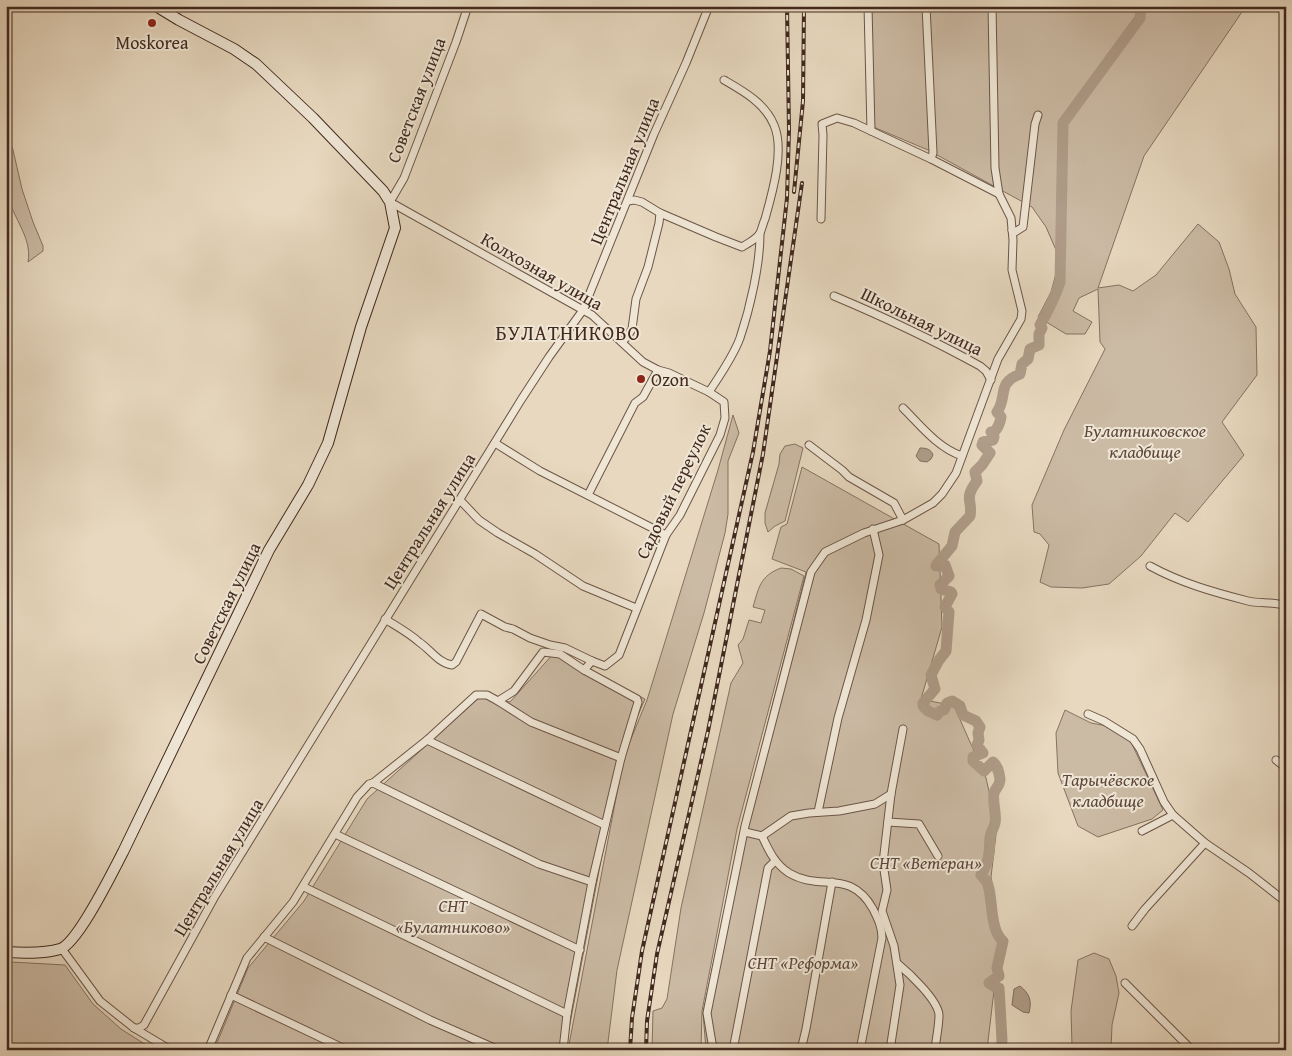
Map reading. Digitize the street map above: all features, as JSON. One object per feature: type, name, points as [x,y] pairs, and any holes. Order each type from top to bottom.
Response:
[{"type":"street","name":"Советская улица","points":[[62,949],[73,938],[92,908],[123,852],[269,550],[308,485],[328,443],[364,318],[395,228],[390,202],[383,191],[313,118],[256,64],[234,49],[156,6]]},
{"type":"street","name":"Советская улица","points":[[390,202],[404,178],[468,6]]},
{"type":"street","name":"Центральная улица","points":[[134,1028],[144,1025],[214,898],[385,619],[549,357],[583,310],[654,134],[709,6]]},
{"type":"street","points":[[868,6],[871,131]]},
{"type":"street","points":[[926,6],[931,159]]},
{"type":"street","points":[[715,1050],[707,1013],[745,832],[811,572],[826,552],[873,529],[904,520],[933,503],[942,494],[956,473],[998,358],[1021,319],[1022,311],[1012,270],[1012,230],[1010,218],[999,194],[995,168],[992,6]]},
{"type":"street","points":[[709,392],[725,369],[740,338],[760,255],[760,234],[771,199],[776,171],[778,138],[774,124],[759,104],[744,91],[724,80]]},
{"type":"street","points":[[1012,230],[1014,232],[1023,227],[1035,124],[1038,115]]},
{"type":"street","points":[[821,219],[824,135],[822,124],[837,118],[854,123],[931,159],[999,194]]},
{"type":"street","points":[[628,201],[642,202],[660,213],[742,246],[751,242],[760,234]]},
{"type":"street","name":"Колхозная улица","points":[[390,202],[592,315],[643,362],[709,392],[724,402]]},
{"type":"street","points":[[622,342],[627,338],[632,329],[636,299],[648,267],[660,213]]},
{"type":"street","name":"Школьная улица","points":[[834,296],[878,314],[938,343],[980,366],[986,371],[991,380]]},
{"type":"street","points":[[588,495],[635,403],[643,397],[658,370]]},
{"type":"street","name":"Садовый переулок","points":[[385,619],[419,641],[448,665],[456,662],[481,614],[505,627],[550,645],[564,648],[605,666],[619,655],[666,535],[680,515],[720,435],[725,418],[724,402]]},
{"type":"street","points":[[903,408],[944,446],[953,453],[962,456]]},
{"type":"street","points":[[495,443],[540,471],[666,535]]},
{"type":"street","points":[[809,445],[849,477],[894,503],[904,520]]},
{"type":"street","points":[[460,500],[479,520],[583,586],[636,608]]},
{"type":"street","points":[[818,812],[838,718],[866,620],[879,555],[873,529]]},
{"type":"street","points":[[1150,566],[1196,587],[1251,601],[1286,606]]},
{"type":"street","points":[[498,701],[514,691],[543,652],[560,654],[584,670],[637,699],[638,702],[621,758],[592,882],[567,1014],[564,1050]]},
{"type":"street","points":[[584,670],[592,661]]},
{"type":"street","points":[[208,1050],[247,958],[282,918],[304,887],[357,797],[369,784],[373,783],[427,740],[476,695],[487,695],[531,722],[621,758]]},
{"type":"street","points":[[1088,714],[1104,721],[1133,739],[1140,749],[1164,802],[1173,815],[1205,843],[1250,873],[1286,902]]},
{"type":"street","points":[[890,1050],[900,985],[894,946],[882,911],[887,890],[883,863],[903,729]]},
{"type":"street","points":[[427,740],[605,825]]},
{"type":"street","points":[[1276,760],[1286,768]]},
{"type":"street","points":[[373,783],[539,864],[592,882]]},
{"type":"street","points":[[745,832],[762,836],[791,816],[839,811],[875,804],[892,794]]},
{"type":"street","points":[[1142,831],[1173,815]]},
{"type":"street","points":[[888,822],[919,824],[938,856]]},
{"type":"street","points":[[335,834],[580,950]]},
{"type":"street","points":[[762,836],[775,862],[790,873],[805,880],[832,882],[854,887],[866,897],[882,929],[882,938],[860,1050]]},
{"type":"street","points":[[1132,926],[1205,843]]},
{"type":"street","points":[[733,1050],[768,868],[775,862]]},
{"type":"street","points":[[801,1050],[832,882]]},
{"type":"street","points":[[304,887],[567,1014]]},
{"type":"street","points":[[264,937],[430,1020],[499,1050]]},
{"type":"street","points":[[6,952],[27,953],[62,949],[100,1001],[118,1017],[171,1050]]},
{"type":"street","points":[[898,964],[910,974],[932,1000],[939,1013],[935,1050]]},
{"type":"street","points":[[1125,983],[1192,1050]]},
{"type":"street","points":[[230,996],[346,1050]]},
{"type":"green space","name":"Булатниковское кладбище","points":[[866,6],[1246,6],[1144,156],[1098,288],[1119,285],[1133,291],[1156,275],[1198,224],[1219,242],[1229,269],[1235,294],[1256,327],[1257,375],[1222,422],[1244,455],[1188,522],[1175,513],[1141,556],[1109,584],[1082,588],[1051,587],[1040,582],[1049,545],[1040,534],[1034,532],[1032,505],[1064,430],[1105,349],[1100,342],[1098,289],[1079,298],[1073,311],[1092,322],[1085,334],[1066,334],[1038,317],[1051,292],[1057,270],[1056,250],[1046,227],[1032,207],[928,150],[871,126]]},
{"type":"green space","points":[[6,130],[13,150],[22,189],[43,246],[43,251],[28,262],[29,252],[27,243],[11,207],[6,188]]},
{"type":"green space","points":[[733,415],[739,433],[728,461],[728,514],[725,533],[704,613],[673,714],[617,970],[607,1050],[568,1050],[624,756],[647,700],[718,470]]},
{"type":"green space","points":[[795,444],[803,448],[785,521],[768,532],[765,523],[765,513],[780,454],[785,446]]},
{"type":"green space","points":[[802,467],[939,544],[942,627],[921,699],[954,706],[986,778],[997,826],[991,877],[1000,939],[987,1050],[706,1050],[703,1013],[741,830],[806,572],[772,559],[781,527],[787,524]]},
{"type":"green space","points":[[781,568],[791,569],[804,576],[737,829],[702,1011],[701,1050],[652,1050],[653,1011],[662,1008],[667,999],[681,908],[731,683],[743,663],[738,645],[743,639],[749,620],[761,623],[765,610],[753,607],[761,583],[774,571]]},
{"type":"green space","name":"СНТ «Булатниково»","points":[[554,653],[645,699],[621,755],[565,1050],[214,1050],[248,968],[304,901],[367,799],[481,696],[510,702]]},
{"type":"green space","name":"Тарычёвское кладбище","points":[[1065,710],[1091,723],[1107,726],[1131,742],[1163,810],[1152,819],[1098,837],[1078,826],[1058,773],[1056,733]]},
{"type":"green space","points":[[1094,953],[1109,959],[1116,976],[1119,993],[1112,1025],[1111,1050],[1069,1050],[1072,1045],[1071,1011],[1078,960]]},
{"type":"green space","points":[[6,963],[65,965],[93,1004],[121,1029],[154,1050],[6,1050]]},
{"type":"shaded area","points":[[920,448],[928,449],[933,455],[927,462],[920,461],[916,456]]},
{"type":"shaded area","points":[[1020,986],[1029,998],[1029,1013],[1023,1012],[1012,1005],[1014,989]]},
{"type":"waterway","points":[[1001,1050],[999,988],[989,983],[999,976],[997,968],[1003,941],[994,923],[988,884],[981,875],[989,856],[990,836],[995,819],[994,793],[1000,779],[998,770],[993,762],[984,771],[973,761],[973,757],[983,753],[977,745],[980,727],[976,721],[963,715],[960,706],[952,701],[947,703],[944,710],[940,711],[937,715],[928,711],[923,706],[923,703],[935,689],[931,675],[946,651],[949,612],[945,607],[952,594],[941,589],[940,585],[949,576],[945,565],[936,566],[952,546],[955,532],[970,516],[969,496],[977,481],[975,472],[990,453],[982,445],[983,442],[993,440],[994,437],[991,432],[994,432],[1000,421],[1001,417],[997,412],[1002,401],[1005,386],[1020,374],[1022,364],[1028,359],[1030,349],[1039,345],[1039,334],[1042,328],[1040,325],[1060,282],[1063,123],[1140,18],[1141,6]]},
{"type":"railway","points":[[630,1050],[632,1018],[642,951],[753,452],[770,351],[787,198],[789,130],[787,6]]},
{"type":"railway","points":[[794,192],[803,101],[804,6]]},
{"type":"railway","points":[[646,1050],[647,1021],[657,954],[708,731],[763,454],[802,183]]},
{"type":"place","name":"Moskorea","points":[[152,23]]},
{"type":"place","name":"Ozon","points":[[641,379]]},
{"type":"district","name":"БУЛАТНИКОВО","points":[[568,332]]},
{"type":"park label","name":"СНТ «Ветеран»","points":[[926,862]]},
{"type":"park label","name":"СНТ «Реформа»","points":[[803,962]]}]
